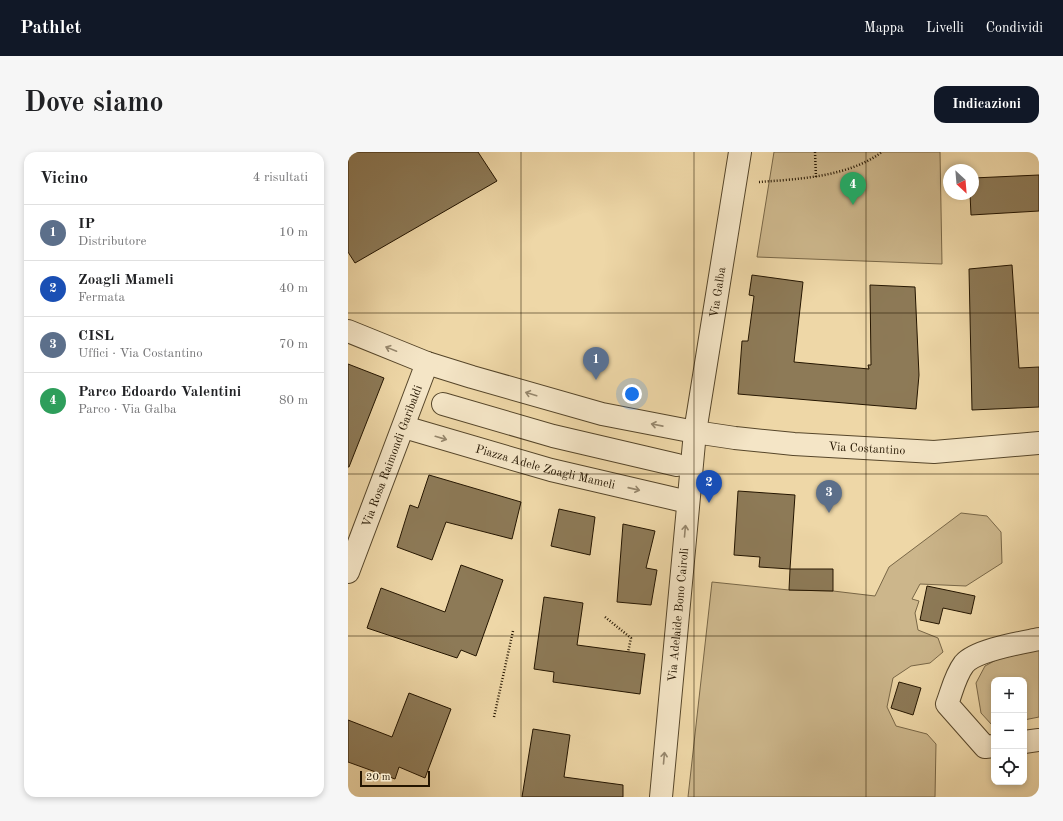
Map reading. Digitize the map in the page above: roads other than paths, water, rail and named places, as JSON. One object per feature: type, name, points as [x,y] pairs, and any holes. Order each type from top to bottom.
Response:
[{"type":"street","name":"Via Galba","points":[[695,432],[740,152]]},
{"type":"street","points":[[348,331],[428,363],[472,377],[602,414],[695,432]]},
{"type":"street","name":"Via Rosa Raimondi Garibaldi","points":[[348,572],[428,363]]},
{"type":"street","points":[[443,404],[553,436],[677,465]]},
{"type":"street","name":"Piazza Adele Zoagli Mameli","points":[[404,427],[551,470],[688,502]]},
{"type":"street","name":"Via Costantino","points":[[695,432],[794,444],[934,452],[1039,443]]},
{"type":"street","name":"Via Adelaide Bono Cairoli","points":[[661,797],[695,432]]},
{"type":"street","points":[[991,746],[985,747],[947,704],[959,672],[965,663],[986,652],[1039,639]]},
{"type":"street","points":[[1027,742],[1039,740]]},
{"type":"place","name":"Parco Edoardo Valentini","points":[[853,205]]},
{"type":"place","name":"IP","points":[[596,380]]},
{"type":"place","name":"Zoagli Mameli","points":[[709,503]]},
{"type":"place","name":"CISL","points":[[829,513]]}]
